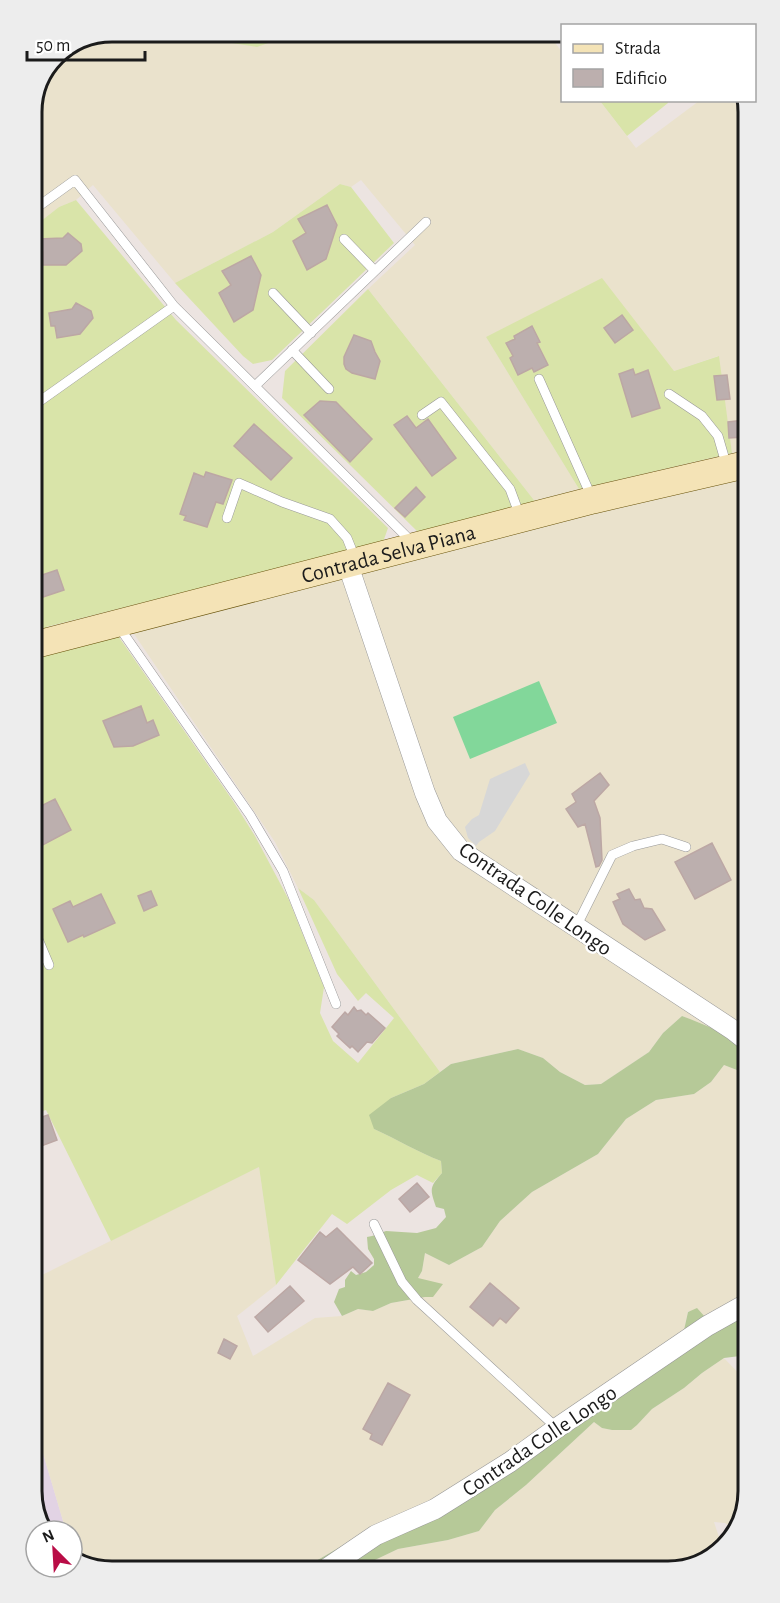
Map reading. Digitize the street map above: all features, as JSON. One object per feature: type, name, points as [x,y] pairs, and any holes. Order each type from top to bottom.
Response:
[{"type":"street","name":"Contrada Selva Piana","points":[[42,643],[351,561],[593,500],[736,467]]},
{"type":"street","name":"Contrada Colle Longo","points":[[351,561],[425,793],[437,821],[463,849],[738,1034]]},
{"type":"street","name":"Contrada Colle Longo","points":[[338,1561],[375,1535],[435,1509],[510,1462],[556,1428],[707,1326],[738,1309]]},
{"type":"lane","points":[[42,204],[75,180],[174,306],[415,545]]},
{"type":"lane","points":[[255,386],[426,222]]},
{"type":"lane","points":[[345,239],[375,271]]},
{"type":"lane","points":[[273,293],[311,333]]},
{"type":"lane","points":[[42,400],[174,306]]},
{"type":"lane","points":[[292,350],[329,389]]},
{"type":"lane","points":[[539,379],[593,500]]},
{"type":"lane","points":[[669,394],[702,416],[718,435],[736,467]]},
{"type":"lane","points":[[422,415],[441,402],[510,489],[521,518]]},
{"type":"lane","points":[[227,518],[239,483],[282,502],[330,519],[347,538],[351,561]]},
{"type":"lane","points":[[116,623],[250,815],[283,871],[336,1004]]},
{"type":"lane","points":[[576,927],[612,855],[633,846],[662,839],[686,847]]},
{"type":"lane","points":[[42,948],[49,965]]},
{"type":"lane","points":[[374,1224],[402,1282],[417,1300],[556,1428]]},
{"type":"shaded area","points":[[554,42],[561,51],[561,102],[601,102],[636,148],[698,102],[737,102],[738,452],[732,453],[718,356],[674,371],[486,337],[579,489],[537,504],[368,289],[415,245],[361,180],[351,187],[340,184],[273,232],[175,283],[93,185],[76,200],[59,207],[42,220],[43,98],[47,85],[62,62],[85,47],[98,43]]},
{"type":"shaded area","points":[[738,477],[738,1042],[682,1016],[663,1033],[649,1052],[601,1084],[585,1085],[560,1072],[543,1058],[518,1049],[451,1064],[440,1072],[314,900],[298,888],[275,842],[130,628]]},
{"type":"shaded area","points":[[525,763],[530,774],[495,831],[476,846],[468,838],[465,827],[479,815],[490,779]]},
{"type":"shaded area","points":[[724,1065],[738,1071],[738,1298],[706,1318],[702,1314],[688,1311],[684,1330],[498,1460],[440,1497],[316,1561],[107,1561],[84,1555],[84,1519],[62,1519],[42,1450],[42,1275],[259,1167],[276,1285],[237,1316],[253,1356],[315,1318],[342,1316],[358,1309],[373,1311],[391,1303],[433,1297],[418,1278],[422,1271],[425,1253],[449,1265],[482,1247],[500,1221],[532,1192],[598,1154],[626,1119],[656,1100],[694,1094],[711,1082]]},
{"type":"shaded area","points":[[724,1358],[738,1373],[737,1500],[729,1526],[714,1522],[720,1539],[703,1552],[682,1560],[668,1561],[373,1561],[398,1549],[448,1540],[479,1531],[495,1510],[526,1485],[594,1422],[602,1428],[612,1430],[637,1425],[652,1409]]},
{"type":"shaded area","points":[[42,1450],[62,1519],[48,1519],[43,1505]]},
{"type":"green space","points":[[231,42],[271,42],[257,47]]},
{"type":"green space","points":[[601,102],[668,102],[668,103],[627,136]]},
{"type":"green space","points":[[340,184],[351,187],[394,243],[272,360],[253,364],[175,283],[273,232]]},
{"type":"green space","points":[[76,200],[176,320],[388,528],[383,542],[46,627],[47,632],[42,633],[42,220],[59,207]]},
{"type":"green space","points":[[602,278],[674,371],[719,356],[732,453],[579,489],[486,337]]},
{"type":"green space","points":[[368,289],[537,504],[419,533],[282,398],[285,371]]},
{"type":"green space","points":[[114,630],[255,836],[289,900],[324,987],[320,1013],[333,1041],[358,1063],[394,1018],[366,993],[358,1001],[337,974],[298,888],[314,900],[440,1072],[424,1084],[391,1098],[374,1129],[441,1161],[442,1173],[433,1183],[417,1175],[391,1190],[347,1224],[332,1214],[276,1285],[259,1167],[111,1241],[46,1110],[42,1111],[42,652]]},
{"type":"green space","points":[[539,681],[557,723],[470,759],[453,717]]},
{"type":"green space","points":[[682,1016],[716,1030],[738,1043],[738,1070],[724,1065],[711,1082],[694,1094],[656,1100],[626,1119],[598,1154],[532,1192],[500,1221],[482,1247],[449,1265],[425,1253],[422,1271],[418,1278],[443,1284],[433,1297],[391,1303],[373,1311],[358,1309],[342,1316],[334,1302],[339,1289],[345,1287],[345,1280],[351,1271],[356,1275],[366,1272],[374,1265],[374,1259],[368,1249],[367,1237],[386,1231],[417,1233],[436,1228],[446,1217],[444,1209],[436,1207],[432,1192],[435,1182],[442,1173],[441,1161],[374,1129],[369,1115],[391,1098],[424,1084],[451,1064],[518,1049],[543,1058],[560,1072],[585,1085],[601,1084],[649,1052],[663,1033]]},
{"type":"green space","points":[[738,1298],[738,1356],[724,1358],[702,1373],[652,1409],[631,1430],[602,1428],[594,1422],[526,1485],[495,1510],[479,1531],[448,1540],[398,1549],[373,1561],[316,1561],[378,1525],[440,1497],[498,1460],[684,1330],[688,1312],[697,1308],[706,1318]]},
{"type":"building","points":[[327,205],[337,225],[326,259],[307,270],[293,241],[306,233],[298,219]]},
{"type":"building","points":[[68,233],[81,244],[82,251],[66,265],[43,265],[42,239],[63,238]]},
{"type":"building","points":[[251,256],[261,275],[253,310],[234,322],[219,293],[231,285],[222,271]]},
{"type":"building","points":[[76,303],[91,311],[93,318],[80,334],[57,338],[55,326],[51,326],[49,313],[72,309]]},
{"type":"building","points":[[622,315],[633,330],[615,343],[604,328]]},
{"type":"building","points":[[532,326],[540,342],[537,343],[548,365],[534,372],[532,368],[518,375],[510,358],[513,356],[506,343]]},
{"type":"building","points":[[354,335],[371,341],[380,361],[375,379],[352,373],[346,369],[344,357]]},
{"type":"building","points":[[633,369],[635,375],[648,370],[660,408],[632,417],[619,374]]},
{"type":"building","points":[[727,375],[730,399],[717,400],[714,376]]},
{"type":"building","points":[[320,401],[336,402],[372,439],[350,462],[304,415]]},
{"type":"building","points":[[407,416],[416,428],[428,419],[456,458],[432,476],[394,425]]},
{"type":"building","points":[[738,421],[738,437],[729,438],[728,422]]},
{"type":"building","points":[[254,424],[292,458],[271,480],[234,446]]},
{"type":"building","points":[[206,472],[232,480],[223,504],[216,502],[207,527],[184,520],[186,516],[180,514],[194,473],[204,477]]},
{"type":"building","points":[[416,487],[425,497],[405,517],[395,508]]},
{"type":"building","points":[[57,570],[64,590],[43,597],[42,575]]},
{"type":"building","points":[[141,706],[147,723],[153,720],[159,735],[133,746],[114,747],[103,721]]},
{"type":"building","points":[[600,773],[609,785],[594,801],[600,818],[602,860],[596,867],[585,824],[578,827],[566,809],[576,802],[572,794]]},
{"type":"building","points":[[55,799],[71,830],[42,845],[42,806]]},
{"type":"building","points":[[712,843],[731,880],[695,899],[675,862]]},
{"type":"building","points":[[629,889],[635,900],[640,899],[644,908],[652,909],[665,930],[645,940],[623,924],[613,902],[620,899],[617,894]]},
{"type":"building","points":[[151,891],[157,905],[144,911],[138,896]]},
{"type":"building","points":[[101,894],[115,923],[68,942],[53,909],[70,901],[73,907]]},
{"type":"building","points":[[354,1007],[366,1015],[368,1013],[385,1028],[372,1043],[367,1042],[358,1052],[337,1036],[339,1034],[332,1027],[345,1012],[348,1015]]},
{"type":"building","points":[[48,1115],[57,1140],[42,1146],[42,1117]]},
{"type":"building","points":[[417,1183],[429,1197],[410,1212],[399,1199]]},
{"type":"building","points":[[337,1228],[372,1263],[360,1274],[353,1267],[330,1284],[298,1260],[320,1232],[326,1237]]},
{"type":"building","points":[[490,1283],[519,1308],[506,1323],[500,1318],[493,1326],[470,1307]]},
{"type":"building","points":[[290,1286],[304,1301],[268,1332],[255,1317]]},
{"type":"building","points":[[224,1339],[237,1346],[230,1359],[218,1353]]},
{"type":"building","points":[[388,1383],[410,1395],[382,1445],[370,1439],[372,1434],[363,1429]]}]
